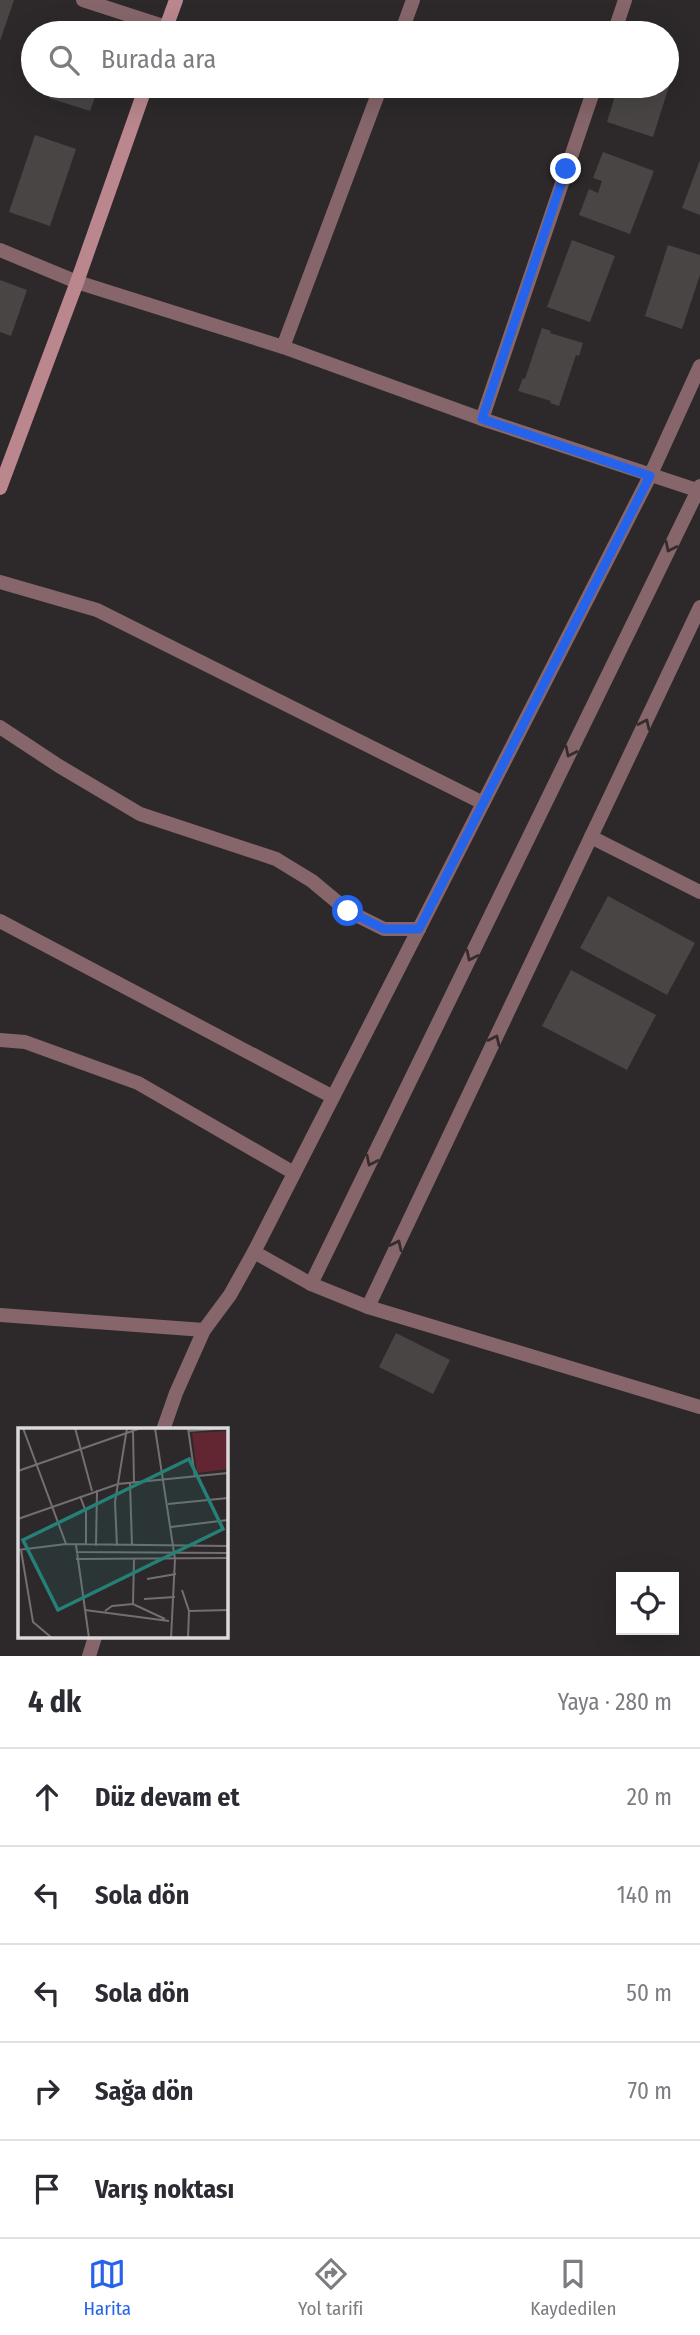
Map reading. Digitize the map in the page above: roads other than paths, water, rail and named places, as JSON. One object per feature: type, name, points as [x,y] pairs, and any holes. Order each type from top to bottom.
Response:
[{"type":"street","points":[[83,0],[140,21]]},
{"type":"street","points":[[168,21],[176,0]]},
{"type":"street","points":[[406,21],[414,0]]},
{"type":"street","points":[[618,21],[625,0]]},
{"type":"street","points":[[0,488],[142,98]]},
{"type":"street","points":[[283,346],[376,98]]},
{"type":"street","points":[[482,419],[591,98]]},
{"type":"street","points":[[0,250],[77,282],[283,346],[482,419],[650,476],[699,489],[311,1284]]},
{"type":"street","points":[[164,1428],[204,1330],[230,1295],[254,1252],[650,476],[700,366]]},
{"type":"street","points":[[0,582],[97,610],[483,803]]},
{"type":"street","points":[[368,1307],[700,607]]},
{"type":"street","points":[[0,727],[140,814],[276,859],[312,881],[348,911],[384,929],[419,929]]},
{"type":"street","points":[[591,837],[700,892]]},
{"type":"street","points":[[0,921],[333,1097]]},
{"type":"street","points":[[0,1040],[25,1042],[138,1083],[294,1173]]},
{"type":"street","points":[[254,1252],[311,1284],[368,1307],[700,1408]]},
{"type":"street","points":[[0,1315],[204,1330]]},
{"type":"street","points":[[74,1656],[89,1655],[95,1638]]}]
